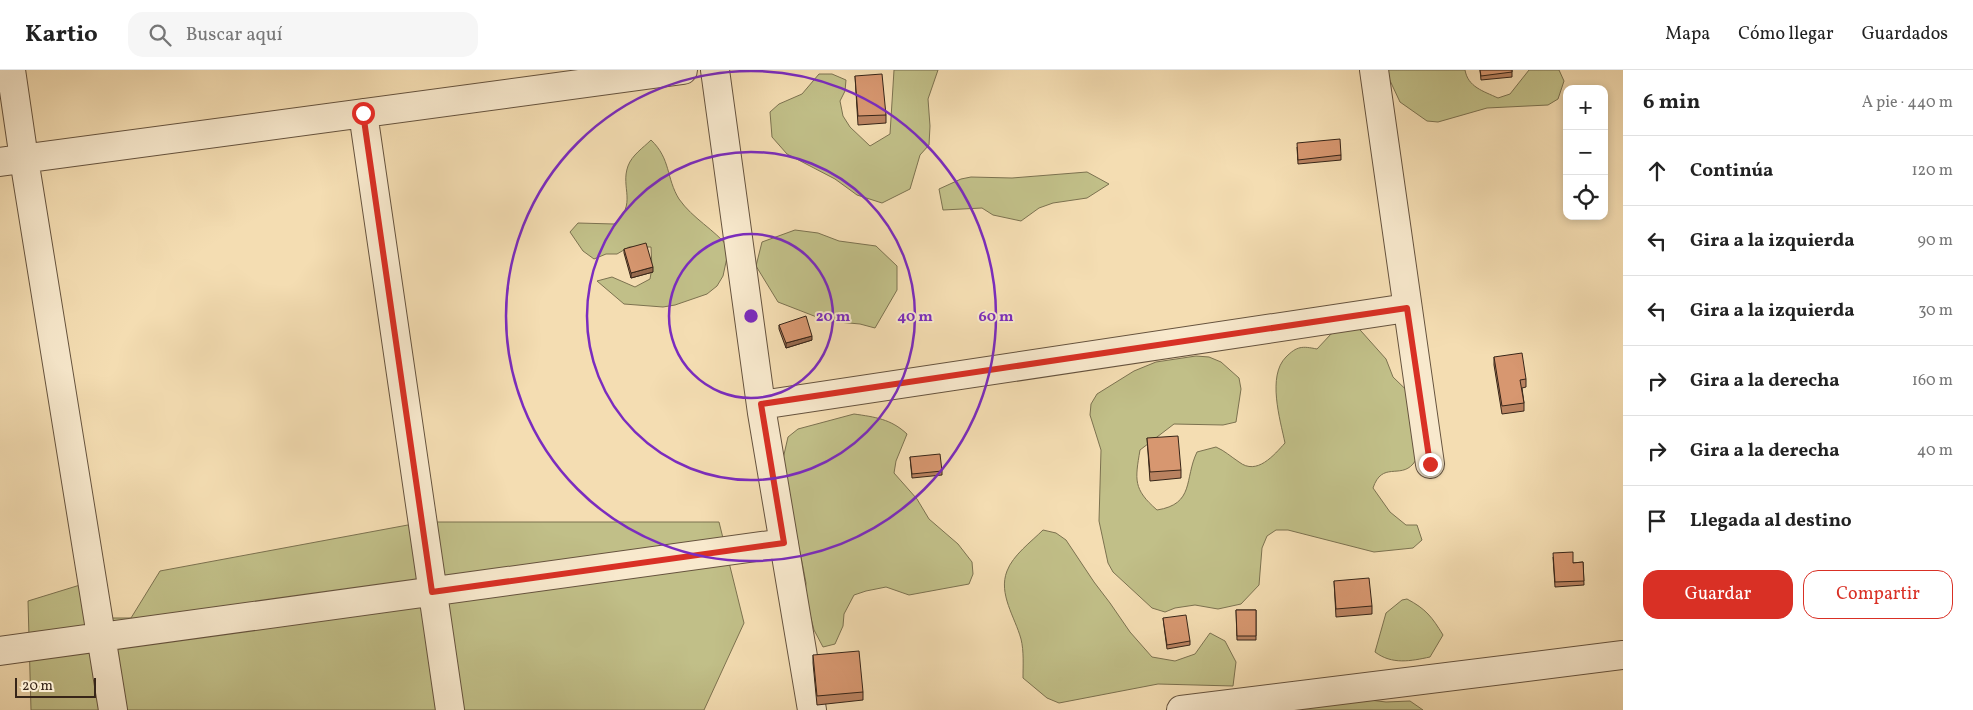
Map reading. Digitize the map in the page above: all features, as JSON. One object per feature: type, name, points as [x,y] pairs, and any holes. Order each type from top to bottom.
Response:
[{"type":"street","points":[[11,70],[12,161],[113,710]]},
{"type":"street","points":[[12,161],[640,73],[683,70]]},
{"type":"street","points":[[716,70],[761,404],[812,710]]},
{"type":"street","points":[[1374,70],[1430,464]]},
{"type":"street","points":[[363,113],[450,710]]},
{"type":"street","points":[[761,404],[1407,308]]},
{"type":"street","points":[[0,651],[784,543]]},
{"type":"street","points":[[1181,710],[1623,655]]},
{"type":"shaded area","points":[[894,70],[938,70],[928,99],[929,145],[920,155],[910,189],[882,203],[857,195],[835,179],[787,154],[772,137],[770,112],[779,104],[802,94],[819,74],[832,74],[846,80],[845,91],[840,101],[843,116],[850,127],[870,146],[890,134]]},
{"type":"shaded area","points":[[1385,70],[1465,70],[1469,81],[1482,91],[1498,98],[1510,94],[1529,70],[1559,70],[1564,81],[1558,99],[1548,105],[1487,108],[1438,122],[1427,121],[1400,102]]},
{"type":"shaded area","points":[[651,140],[662,154],[679,199],[729,248],[723,276],[717,286],[707,294],[663,307],[624,304],[597,281],[612,277],[635,287],[650,279],[652,268],[651,247],[629,247],[617,254],[606,254],[594,259],[583,251],[570,232],[578,223],[614,224],[621,217],[627,203],[626,174],[628,166],[635,155]]},
{"type":"shaded area","points":[[1087,172],[1109,184],[1087,198],[1053,203],[1039,208],[1021,221],[993,215],[982,208],[943,210],[939,189],[961,179],[971,177],[1012,178]]},
{"type":"shaded area","points":[[795,230],[818,233],[839,241],[876,246],[897,266],[897,290],[875,328],[860,324],[827,321],[778,302],[756,266],[762,242]]},
{"type":"shaded area","points":[[1353,322],[1386,359],[1393,377],[1427,410],[1422,445],[1417,459],[1408,468],[1386,472],[1381,475],[1373,488],[1390,512],[1406,525],[1417,525],[1422,540],[1413,548],[1374,552],[1288,530],[1276,530],[1267,536],[1262,548],[1259,585],[1241,604],[1218,609],[1195,605],[1175,608],[1165,612],[1152,608],[1113,572],[1108,563],[1099,521],[1101,450],[1090,415],[1091,404],[1097,394],[1134,371],[1156,362],[1196,356],[1209,357],[1221,362],[1239,378],[1241,389],[1236,422],[1223,425],[1174,424],[1140,450],[1137,477],[1140,490],[1149,503],[1157,510],[1169,507],[1183,496],[1197,452],[1216,447],[1246,466],[1252,467],[1265,462],[1276,453],[1285,443],[1276,398],[1277,375],[1280,365],[1293,351],[1304,347],[1317,349],[1331,334]]},
{"type":"shaded area","points":[[854,414],[889,422],[907,434],[896,461],[894,473],[917,499],[929,519],[958,544],[972,562],[973,574],[969,584],[909,595],[886,587],[854,595],[844,614],[843,626],[835,644],[823,647],[814,630],[805,595],[806,583],[800,552],[778,497],[777,485],[788,437],[798,429]]},
{"type":"shaded area","points":[[424,522],[719,522],[744,623],[704,710],[31,710],[28,601],[80,585],[102,618],[131,618],[160,571]]},
{"type":"shaded area","points":[[1043,530],[1056,533],[1066,540],[1130,632],[1152,657],[1175,661],[1195,654],[1210,633],[1225,641],[1236,662],[1233,686],[1158,684],[1059,703],[1047,698],[1023,678],[1022,644],[1008,605],[1005,588],[1007,571],[1013,560]]},
{"type":"shaded area","points":[[1407,599],[1428,614],[1443,635],[1430,657],[1409,661],[1388,659],[1375,652],[1386,613],[1402,600]]},
{"type":"shaded area","points":[[1362,699],[1386,702],[1410,701],[1423,710],[1267,710]]},
{"type":"building","points":[[1480,70],[1512,70],[1512,72],[1481,76]]},
{"type":"building","points":[[882,74],[886,115],[858,116],[855,76]]},
{"type":"building","points":[[1340,139],[1341,155],[1298,160],[1297,143]]},
{"type":"building","points":[[646,243],[653,267],[631,273],[624,249]]},
{"type":"building","points":[[806,316],[812,336],[786,343],[779,325]]},
{"type":"building","points":[[1522,353],[1526,379],[1520,380],[1524,403],[1502,406],[1494,357]]},
{"type":"building","points":[[1178,436],[1181,470],[1150,472],[1147,438]]},
{"type":"building","points":[[940,454],[942,471],[912,474],[910,457]]},
{"type":"building","points":[[1573,552],[1573,563],[1583,562],[1584,581],[1555,582],[1553,553]]},
{"type":"building","points":[[1369,578],[1372,606],[1336,609],[1334,581]]},
{"type":"building","points":[[1236,610],[1256,610],[1256,636],[1237,636]]},
{"type":"building","points":[[1186,615],[1190,641],[1167,645],[1163,618]]},
{"type":"building","points":[[859,651],[863,692],[817,696],[813,655]]},
{"type":"route","points":[[363,113],[432,592],[784,543],[761,404],[1407,308],[1430,464]]}]
